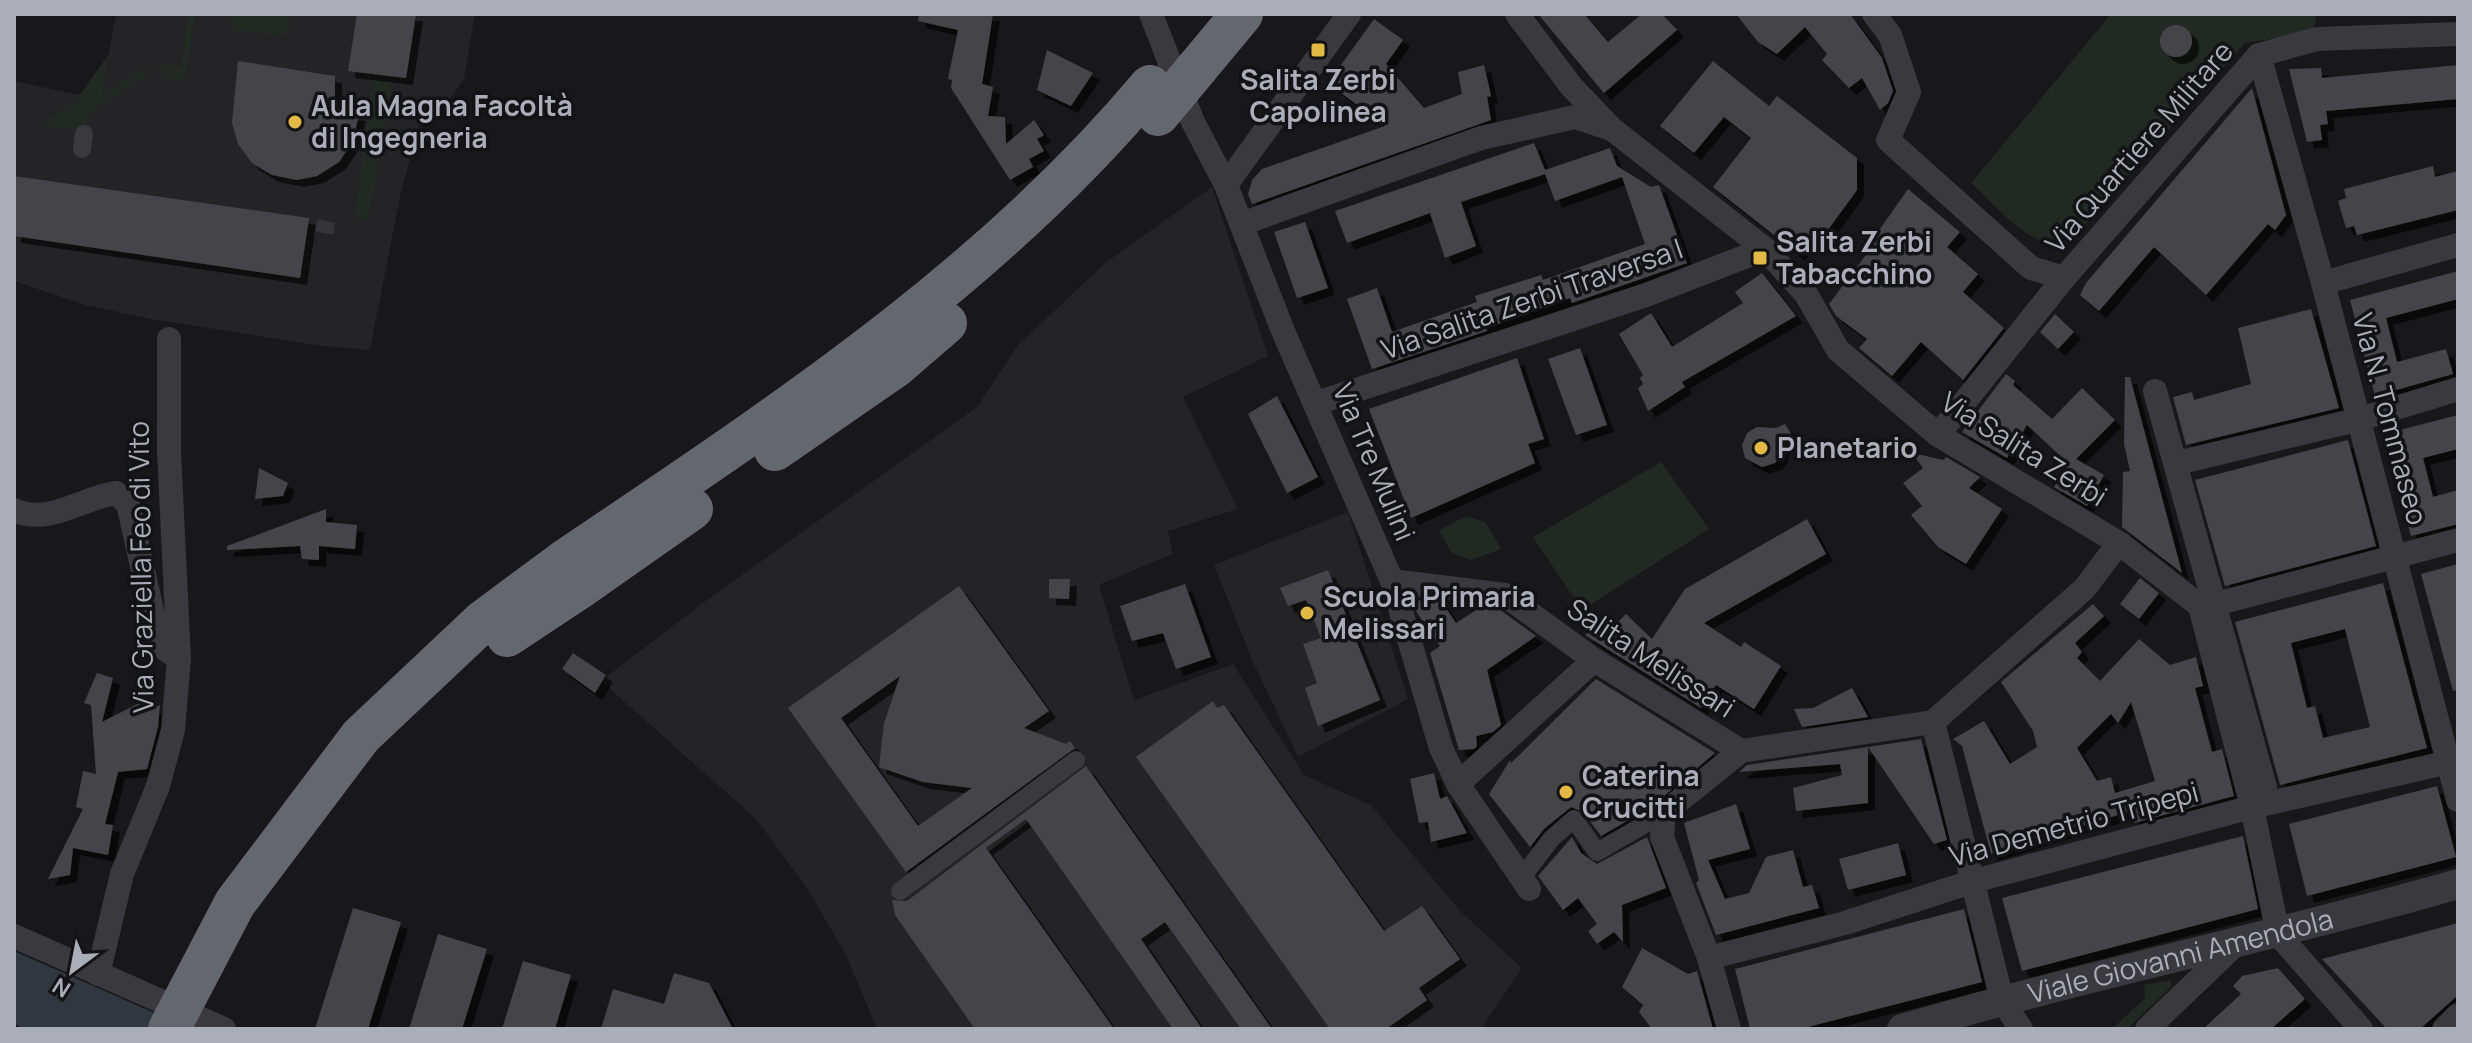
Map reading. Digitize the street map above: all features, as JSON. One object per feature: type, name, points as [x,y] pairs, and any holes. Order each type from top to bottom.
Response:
[{"type":"highway","points":[[196,1029],[240,949],[285,877],[358,779],[450,682],[502,640],[571,575],[897,328],[1024,220],[1104,141],[1154,101],[1198,42],[1242,14]]},
{"type":"highway","points":[[169,1029],[235,903],[361,736],[483,621],[571,575]]},
{"type":"street","name":"Via Tre Mulini","points":[[1151,14],[1193,122],[1226,185],[1283,331],[1392,581],[1441,748],[1458,784],[1526,883]]},
{"type":"street","points":[[1226,185],[1349,14]]},
{"type":"street","name":"Via Salita Zerbi","points":[[1517,14],[1571,86],[1612,129],[1765,249],[1806,294],[1838,350],[1938,435],[2119,543],[2200,606],[2252,807],[2278,934]]},
{"type":"street","points":[[1874,14],[1890,35],[1909,92],[1888,140],[2031,268],[2064,278]]},
{"type":"street","name":"Via Quartiere Militare","points":[[1938,435],[2064,278],[2259,55],[2317,39],[2458,34]]},
{"type":"street","name":"Via N. Tommaseo","points":[[2259,55],[2395,557],[2454,761],[2458,800]]},
{"type":"street","points":[[1241,224],[1481,138],[1575,117],[1612,129]]},
{"type":"street","points":[[2323,283],[2458,245]]},
{"type":"street","name":"Via Salita Zerbi Traversa I","points":[[1317,403],[1646,295],[1765,249]]},
{"type":"street","name":"Via Graziella Feo di Vito","points":[[98,974],[122,874],[158,786],[173,730],[179,659],[169,451],[169,339]]},
{"type":"street","points":[[2177,463],[2360,419],[2458,389]]},
{"type":"street","points":[[2155,391],[2265,787],[2252,807]]},
{"type":"street","points":[[14,510],[45,517],[97,496],[116,493],[128,504],[158,637],[165,649],[179,659]]},
{"type":"street","points":[[2216,604],[2458,540]]},
{"type":"street","points":[[1526,883],[1552,838],[1574,819],[1597,852],[1664,813],[1741,751],[1933,722],[2084,589],[2119,543]]},
{"type":"street","name":"Salita Melissari","points":[[1392,581],[1505,595],[1594,660],[1741,751]]},
{"type":"street","points":[[1458,784],[1594,660]]},
{"type":"street","points":[[1933,722],[2002,1000],[2021,1029]]},
{"type":"street","points":[[900,891],[1076,760]]},
{"type":"street","name":"Via Demetrio Tripepi","points":[[1709,958],[1845,923],[1974,881],[2252,807],[2454,761]]},
{"type":"street","points":[[1664,813],[1662,837],[1709,958],[1729,1029]]},
{"type":"street","name":"Viale Giovanni Amendola","points":[[1902,1029],[2002,1000],[2278,934],[2458,884]]},
{"type":"street","points":[[2278,934],[2361,1029]]},
{"type":"street","points":[[14,936],[224,1029]]},
{"type":"street","points":[[2147,1029],[2238,942]]},
{"type":"street","points":[[2444,1029],[2458,1015]]},
{"type":"shaded area","points":[[116,14],[475,14],[464,79],[448,102],[420,123],[401,192],[370,350],[322,346],[151,319],[85,305],[14,281],[14,81],[80,95],[109,54]]},
{"type":"shaded area","points":[[188,14],[196,14],[185,80],[159,77],[158,65],[180,67]]},
{"type":"shaded area","points":[[231,14],[290,14],[291,34],[275,36],[231,29]]},
{"type":"shaded area","points":[[2111,14],[2307,14],[2316,17],[2314,32],[2245,43],[2068,244],[2040,241],[2015,225],[1971,183]]},
{"type":"shaded area","points":[[109,54],[103,94],[146,66],[146,76],[92,112],[81,131],[38,124],[74,103]]},
{"type":"shaded area","points":[[372,79],[392,83],[369,220],[354,219]]},
{"type":"shaded area","points":[[1212,187],[1268,356],[1183,397],[1238,509],[1168,531],[1173,554],[1099,585],[1134,700],[1233,664],[1304,775],[1371,805],[1460,911],[1522,968],[1481,1029],[877,1029],[846,955],[807,888],[756,819],[601,681],[700,605],[977,407],[1018,345],[1105,263]]},
{"type":"shaded area","points":[[1661,462],[1709,529],[1582,610],[1533,537]]},
{"type":"shaded area","name":"Scuola Primaria Melissari","points":[[1348,512],[1408,699],[1298,757],[1253,662],[1214,565]]},
{"type":"shaded area","points":[[1467,516],[1486,523],[1501,549],[1471,560],[1452,553],[1439,530]]},
{"type":"shaded area","points":[[14,951],[191,1029],[25,1029],[14,1024]]},
{"type":"shaded area","points":[[2171,980],[2171,987],[2127,1029],[2112,1029],[2145,998],[2144,985]]},
{"type":"building","points":[[357,14],[416,14],[406,78],[348,71]]},
{"type":"building","points":[[919,14],[993,14],[982,84],[993,87],[988,116],[1005,117],[1006,144],[1034,120],[1044,135],[1037,139],[1044,151],[1029,159],[1033,167],[1010,180],[951,88],[952,80],[948,79],[958,30],[918,21]]},
{"type":"building","points":[[1538,14],[1584,14],[1608,42],[1642,14],[1662,14],[1677,30],[1604,93]]},
{"type":"building","points":[[1736,14],[1850,14],[1882,58],[1893,91],[1888,103],[1880,110],[1862,78],[1849,88],[1822,60],[1827,54],[1805,27],[1777,54],[1758,42]]},
{"type":"building","points":[[1374,19],[1403,40],[1386,64],[1424,108],[1462,94],[1458,72],[1484,65],[1491,96],[1487,97],[1491,120],[1252,204],[1248,194],[1252,180],[1262,169],[1385,126],[1328,83]]},
{"type":"building","points":[[2176,25],[2188,29],[2192,41],[2188,53],[2176,57],[2164,53],[2160,41],[2164,29]]},
{"type":"building","points":[[1047,50],[1093,73],[1071,106],[1037,90]]},
{"type":"building","name":"Aula Magna Facoltà di Ingegneria","points":[[238,61],[335,76],[335,112],[359,114],[353,141],[339,162],[317,176],[297,180],[272,175],[252,163],[238,144],[232,123]]},
{"type":"building","points":[[1713,61],[1769,106],[1777,96],[1857,158],[1857,190],[1822,238],[1815,232],[1798,254],[1713,187],[1751,138],[1724,117],[1694,153],[1660,126]]},
{"type":"building","points":[[2458,65],[2458,99],[2326,111],[2328,124],[2320,125],[2322,140],[2307,142],[2289,69],[2321,68],[2322,78]]},
{"type":"building","points":[[2252,88],[2286,215],[2275,230],[2268,224],[2206,295],[2154,247],[2099,311],[2080,295],[2086,283]]},
{"type":"building","points":[[1534,143],[1545,170],[1610,148],[1617,166],[1651,187],[1659,185],[1687,263],[1572,303],[1570,298],[1487,328],[1487,331],[1372,369],[1347,299],[1377,288],[1392,332],[1477,302],[1475,296],[1541,275],[1543,280],[1645,244],[1622,177],[1555,201],[1545,174],[1461,202],[1476,246],[1445,258],[1430,213],[1347,243],[1335,211]]},
{"type":"building","points":[[2433,166],[2435,177],[2458,171],[2458,210],[2357,235],[2354,226],[2346,228],[2338,201],[2346,198],[2344,189]]},
{"type":"building","points":[[14,176],[309,218],[300,278],[14,236]]},
{"type":"building","points":[[1908,189],[1960,232],[1947,247],[1978,274],[1963,292],[2004,328],[1963,380],[1921,342],[1892,376],[1859,348],[1867,339],[1836,316],[1829,304],[1878,239],[1875,236]]},
{"type":"building","points":[[1305,222],[1328,288],[1297,298],[1274,232]]},
{"type":"building","points":[[2458,271],[2458,299],[2386,318],[2397,362],[2446,349],[2453,374],[2375,396],[2350,300]]},
{"type":"building","points":[[1762,273],[1796,316],[1682,382],[1685,387],[1648,411],[1638,388],[1643,384],[1640,378],[1643,375],[1619,334],[1651,313],[1672,347],[1743,303],[1735,292]]},
{"type":"building","points":[[2311,309],[2339,408],[2186,445],[2173,397],[2192,392],[2194,400],[2251,384],[2238,328]]},
{"type":"building","points":[[2055,314],[2074,332],[2058,349],[2040,332]]},
{"type":"building","points":[[1580,348],[1607,425],[1576,435],[1548,359]]},
{"type":"building","points":[[1517,358],[1544,439],[1528,444],[1535,463],[1411,518],[1369,409]]},
{"type":"building","points":[[2006,374],[2015,381],[2013,385],[2052,419],[2082,388],[2115,420],[2076,459],[2104,475],[2087,506],[2054,487],[2068,463],[2027,425],[2007,458],[1962,432]]},
{"type":"building","points":[[2125,377],[2130,377],[2182,573],[2122,527],[2123,472],[2130,471],[2124,444]]},
{"type":"building","points":[[1277,396],[1318,477],[1287,493],[1248,414]]},
{"type":"building","points":[[2458,415],[2458,449],[2423,458],[2433,497],[2458,490],[2458,524],[2411,536],[2384,434]]},
{"type":"building","points":[[1785,424],[1793,437],[1783,443],[1780,457],[1775,463],[1762,467],[1745,458],[1742,445],[1747,433],[1757,427],[1776,428]]},
{"type":"building","points":[[2348,440],[2376,546],[2225,586],[2195,480]]},
{"type":"building","points":[[1912,453],[1944,460],[1946,457],[1980,477],[1969,488],[2002,509],[1966,564],[1938,547],[1911,515],[1922,506],[1903,483],[1923,468]]},
{"type":"building","points":[[259,468],[288,483],[283,496],[255,499]]},
{"type":"building","points":[[326,509],[326,522],[357,525],[355,549],[319,546],[319,560],[302,559],[300,546],[227,550],[227,546]]},
{"type":"building","points":[[1807,519],[1826,554],[1704,623],[1741,647],[1744,642],[1781,666],[1754,709],[1716,685],[1701,708],[1585,635],[1612,616],[1618,622],[1626,614],[1652,639],[1685,589]]},
{"type":"building","points":[[2458,564],[2458,690],[2453,691],[2421,574]]},
{"type":"building","points":[[1328,570],[1380,700],[1318,726],[1305,688],[1317,683],[1303,644],[1321,638],[1306,600],[1288,606],[1280,588]]},
{"type":"building","points":[[2140,578],[2159,593],[2139,619],[2120,604]]},
{"type":"building","points":[[1049,579],[1070,579],[1069,599],[1049,598]]},
{"type":"building","points":[[2383,583],[2427,748],[2280,785],[2235,622]],"holes":[[[2345,629],[2370,727],[2323,738],[2315,706],[2307,708],[2291,643]]]},
{"type":"building","points":[[1185,584],[1211,657],[1176,669],[1163,633],[1132,641],[1120,606]]},
{"type":"building","points":[[959,586],[1049,711],[1024,728],[1066,744],[1070,741],[1075,748],[906,872],[788,708]],"holes":[[[900,676],[884,723],[879,767],[923,782],[972,788],[918,826],[841,718]]]},
{"type":"building","points":[[1420,600],[1442,602],[1456,623],[1481,607],[1499,609],[1536,636],[1487,670],[1501,725],[1493,732],[1476,736],[1477,746],[1474,749],[1459,750],[1430,653],[1440,646],[1417,613],[1414,604]]},
{"type":"building","points":[[2093,604],[2104,616],[2075,643],[2082,652],[2077,658],[2100,681],[2139,639],[2170,665],[2196,657],[2203,686],[2195,688],[2212,752],[2222,749],[2234,796],[2134,823],[2131,811],[1991,854],[1962,746],[1953,739],[1984,721],[2010,764],[2037,747],[2033,731],[2001,682]],"holes":[[[2131,702],[2155,781],[2115,793],[2111,777],[2097,781],[2077,748],[2111,714],[2118,723]]]},
{"type":"building","points":[[573,653],[606,675],[595,693],[562,669]]},
{"type":"building","points":[[97,673],[113,678],[102,722],[149,698],[154,708],[160,705],[158,727],[147,769],[118,772],[105,824],[113,825],[108,855],[73,848],[70,875],[48,879],[83,809],[76,807],[83,771],[96,774],[91,705],[84,703]]},
{"type":"building","points":[[1596,679],[1715,753],[1651,807],[1601,836],[1583,812],[1571,807],[1544,829],[1530,847],[1489,794],[1510,760],[1511,763]]},
{"type":"building","points":[[1852,688],[1868,717],[1802,727],[1794,709],[1813,708]]},
{"type":"building","points":[[1213,701],[1217,708],[1224,705],[1384,931],[1422,906],[1460,959],[1419,988],[1427,1000],[1386,1029],[1330,1029],[1136,757]]},
{"type":"building","points":[[1921,739],[1947,840],[1934,844],[1868,747],[1868,803],[1796,811],[1793,788],[1842,775],[1840,764],[1739,772],[1747,765]]},
{"type":"building","points":[[1086,766],[1272,1029],[1241,1029],[1165,922],[1141,939],[1202,1029],[1173,1029],[1026,819],[986,848],[1114,1029],[975,1029],[895,915],[892,900],[907,901]]},
{"type":"building","points":[[1434,773],[1440,799],[1447,796],[1467,833],[1431,842],[1428,822],[1419,823],[1410,779]]},
{"type":"building","points":[[2437,786],[2456,857],[2307,896],[2289,824]]},
{"type":"building","points":[[1736,804],[1750,849],[1708,860],[1725,899],[1749,893],[1766,857],[1793,850],[1803,887],[1812,885],[1819,908],[1716,935],[1696,883],[1699,880],[1684,823]]},
{"type":"building","points":[[2243,836],[2258,909],[2022,971],[2002,898]]},
{"type":"building","points":[[1572,837],[1581,853],[1597,864],[1647,837],[1666,888],[1622,905],[1623,942],[1614,932],[1597,944],[1588,931],[1597,924],[1578,898],[1563,910],[1538,876]]},
{"type":"building","points":[[1898,843],[1906,875],[1848,890],[1839,859]]},
{"type":"building","points":[[353,908],[401,922],[368,1029],[315,1029]]},
{"type":"building","points":[[1964,909],[1982,982],[1800,1029],[1750,1029],[1735,969]]},
{"type":"building","points":[[2458,923],[2458,995],[2420,1029],[2387,1029],[2322,959]]},
{"type":"building","points":[[438,934],[487,949],[462,1029],[409,1029]]},
{"type":"building","points":[[1642,948],[1688,974],[1697,971],[1713,1029],[1652,1029],[1639,1012],[1643,1005],[1622,987]]},
{"type":"building","points":[[523,961],[571,975],[555,1029],[502,1029]]},
{"type":"building","points":[[2278,968],[2305,999],[2271,1029],[2203,1029],[2241,994],[2233,986],[2242,976]]},
{"type":"building","points":[[674,973],[709,983],[733,1029],[601,1029],[613,989],[664,1004]]},
{"type":"tunnel","points":[[324,233],[326,221]]},
{"type":"place","name":"Salita Zerbi Capolinea","points":[[1318,50]]},
{"type":"place","name":"Aula Magna Facoltà di Ingegneria","points":[[295,122]]},
{"type":"place","name":"Salita Zerbi Tabacchino","points":[[1760,258]]},
{"type":"place","name":"Planetario","points":[[1761,448]]},
{"type":"place","name":"Scuola Primaria Melissari","points":[[1307,613]]},
{"type":"place","name":"Caterina Crucitti","points":[[1566,792]]}]
